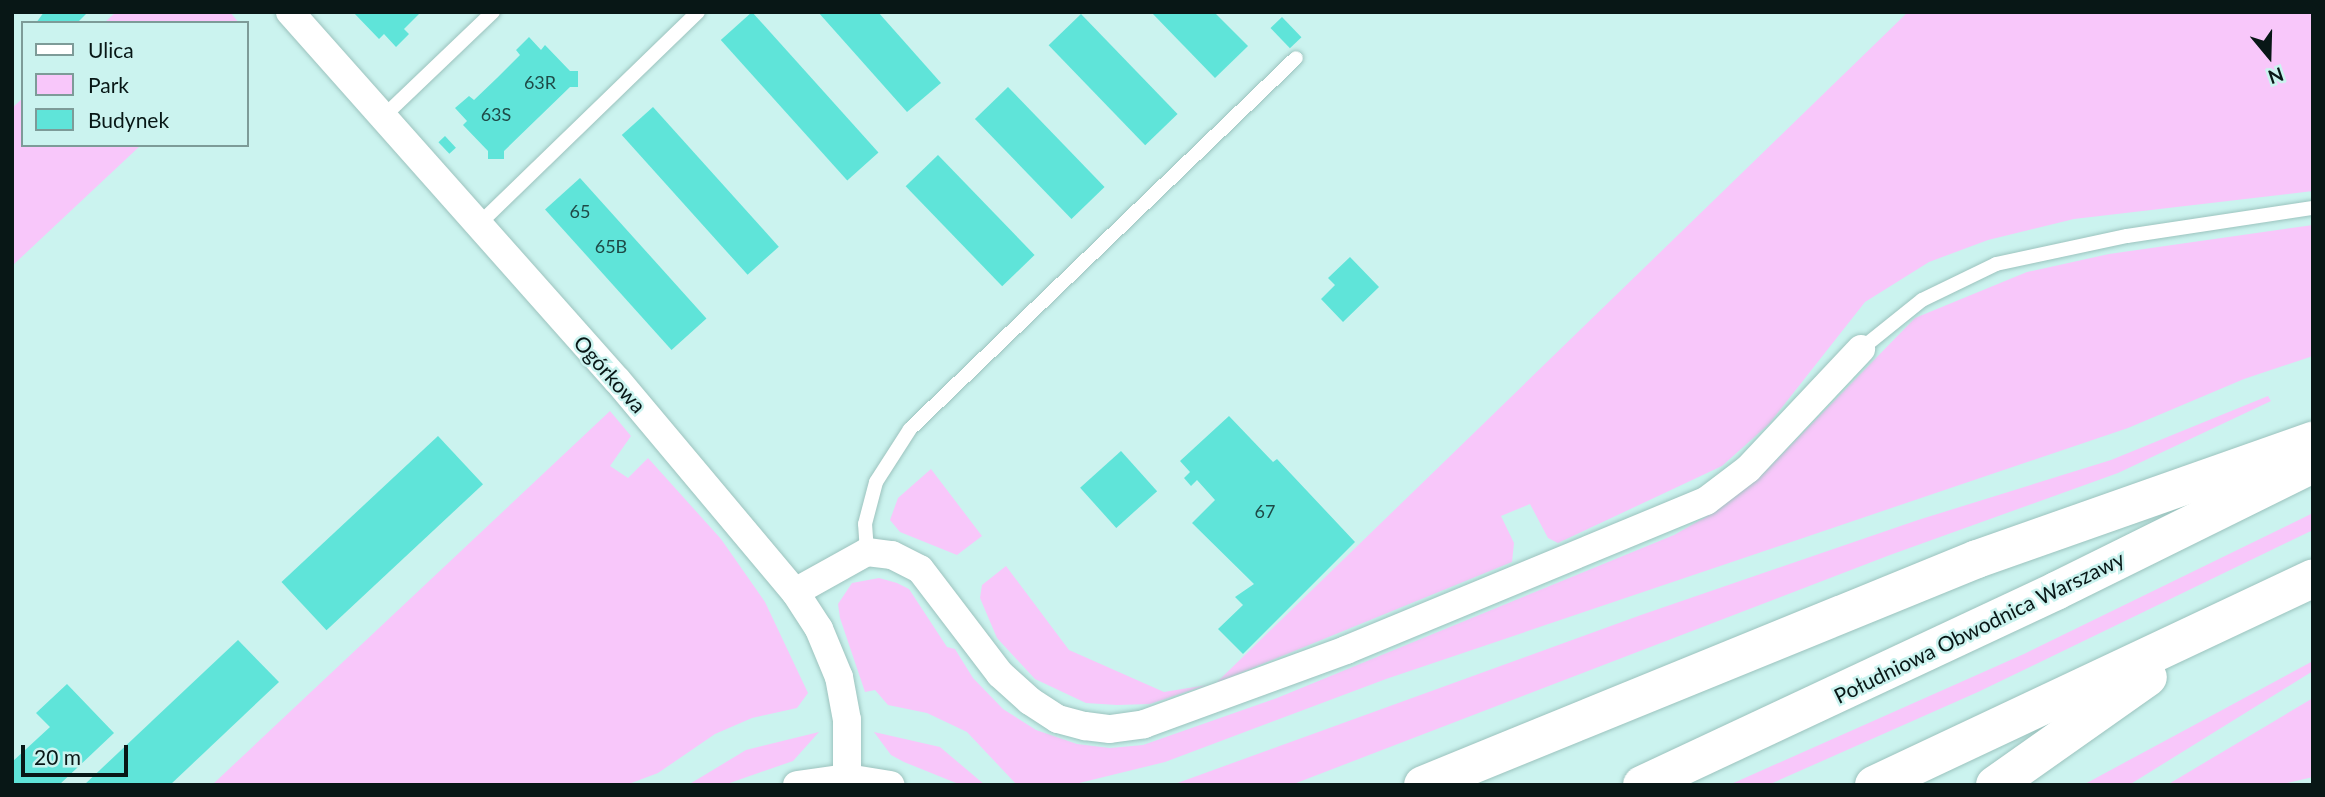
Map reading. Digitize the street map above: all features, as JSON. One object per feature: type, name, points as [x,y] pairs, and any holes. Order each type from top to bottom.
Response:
[{"type":"highway","points":[[1423,785],[1977,559],[2313,441]]},
{"type":"highway","name":"Południowa Obwodnica Warszawy","points":[[1642,785],[2056,591],[2313,464]]},
{"type":"highway","points":[[1874,785],[2313,578]]},
{"type":"highway","points":[[1995,785],[2229,619]]},
{"type":"street","name":"Ogórkowa","points":[[289,12],[617,380],[795,592],[818,629],[839,677],[847,720],[847,778]]},
{"type":"street","points":[[795,592],[867,552],[892,555],[920,569],[1000,674],[1030,701],[1059,719],[1086,726],[1110,729],[1144,724],[1346,650],[1706,501],[1748,469],[1861,349]]},
{"type":"street","points":[[797,785],[847,778],[890,785]]},
{"type":"lane","points":[[383,117],[494,12]]},
{"type":"lane","points":[[477,226],[698,12]]},
{"type":"lane","points":[[867,552],[865,524],[876,482],[910,429],[1296,58]]},
{"type":"lane","points":[[1861,349],[1922,300],[1996,264],[2127,236],[2313,208]]},
{"type":"green space","points":[[116,12],[230,12],[237,21],[106,21]]},
{"type":"green space","points":[[1908,12],[2313,12],[2313,191],[2074,219],[1988,240],[1929,262],[1865,302],[1769,424],[1722,466],[1558,543],[1548,538],[1530,504],[1501,516],[1514,543],[1512,562],[1216,683]]},
{"type":"green space","points":[[21,100],[21,147],[139,147],[12,266],[12,108]]},
{"type":"green space","points":[[2313,225],[2313,356],[2244,379],[2128,428],[1386,679],[1165,762],[1071,785],[1017,785],[967,732],[927,713],[888,705],[875,690],[865,692],[840,618],[838,604],[852,583],[879,578],[897,583],[909,589],[947,647],[955,649],[973,678],[1003,709],[1036,730],[1077,744],[1110,748],[1143,745],[1277,698],[1674,535],[1711,514],[1760,477],[1915,318],[2027,272],[2109,254]]},
{"type":"green space","points":[[2268,396],[2271,401],[2118,473],[1890,555],[1291,785],[1172,785],[1641,615],[1918,520],[2111,460]]},
{"type":"green space","points":[[610,411],[631,436],[610,466],[628,478],[648,458],[721,539],[765,602],[808,693],[797,708],[752,718],[715,734],[658,773],[626,785],[212,785]]},
{"type":"green space","points":[[931,469],[982,536],[957,555],[900,532],[890,520],[898,498]]},
{"type":"green space","points":[[2313,513],[2313,530],[1978,692],[1768,785],[1729,785],[2024,654]]},
{"type":"green space","points":[[1006,566],[1069,650],[1164,692],[1207,685],[1150,704],[1117,705],[1086,703],[1035,679],[997,638],[980,598],[982,585]]},
{"type":"green space","points":[[2313,661],[2313,671],[2129,785],[2083,785]]},
{"type":"green space","points":[[2313,698],[2313,777],[2279,785],[2167,785]]},
{"type":"green space","points":[[819,732],[793,761],[724,785],[688,785],[746,750]]},
{"type":"green space","points":[[874,732],[940,747],[985,785],[961,785],[904,762],[891,755]]},
{"type":"building","points":[[44,12],[88,12],[79,21],[37,21]]},
{"type":"building","points":[[353,12],[421,12],[404,29],[409,34],[396,47],[384,34],[379,39]]},
{"type":"building","points":[[752,12],[878,152],[847,181],[721,40]]},
{"type":"building","points":[[818,12],[878,12],[941,83],[907,112]]},
{"type":"building","points":[[1151,12],[1214,12],[1248,46],[1215,78]]},
{"type":"building","points":[[1081,14],[1178,114],[1145,145],[1049,45]]},
{"type":"building","points":[[1282,17],[1301,37],[1290,48],[1270,28]]},
{"type":"building","points":[[529,37],[541,50],[545,45],[570,71],[578,71],[578,87],[570,87],[504,151],[504,159],[488,159],[488,151],[463,125],[467,121],[455,108],[469,96],[474,100],[497,78],[520,55],[516,50]]},
{"type":"building","points":[[1008,87],[1105,187],[1071,219],[975,119]]},
{"type":"building","points":[[653,107],[779,247],[748,275],[622,135]]},
{"type":"building","points":[[445,136],[456,148],[449,154],[438,142]]},
{"type":"building","points":[[938,155],[1035,255],[1002,286],[906,186]]},
{"type":"building","points":[[580,178],[706,318],[672,350],[545,209]]},
{"type":"building","points":[[1350,257],[1379,287],[1343,322],[1321,299],[1335,285],[1328,278]]},
{"type":"building","points":[[1229,416],[1273,462],[1277,459],[1355,542],[1243,654],[1218,629],[1243,605],[1235,597],[1254,584],[1192,523],[1215,500],[1197,480],[1191,486],[1184,478],[1190,472],[1180,461]]},
{"type":"building","points":[[438,436],[483,484],[327,630],[281,582]]},
{"type":"building","points":[[1121,451],[1157,491],[1116,528],[1080,488]]},
{"type":"building","points":[[238,640],[279,682],[170,785],[84,785]]},
{"type":"building","points":[[67,684],[114,733],[59,785],[12,785],[12,762],[50,727],[36,713]]}]
